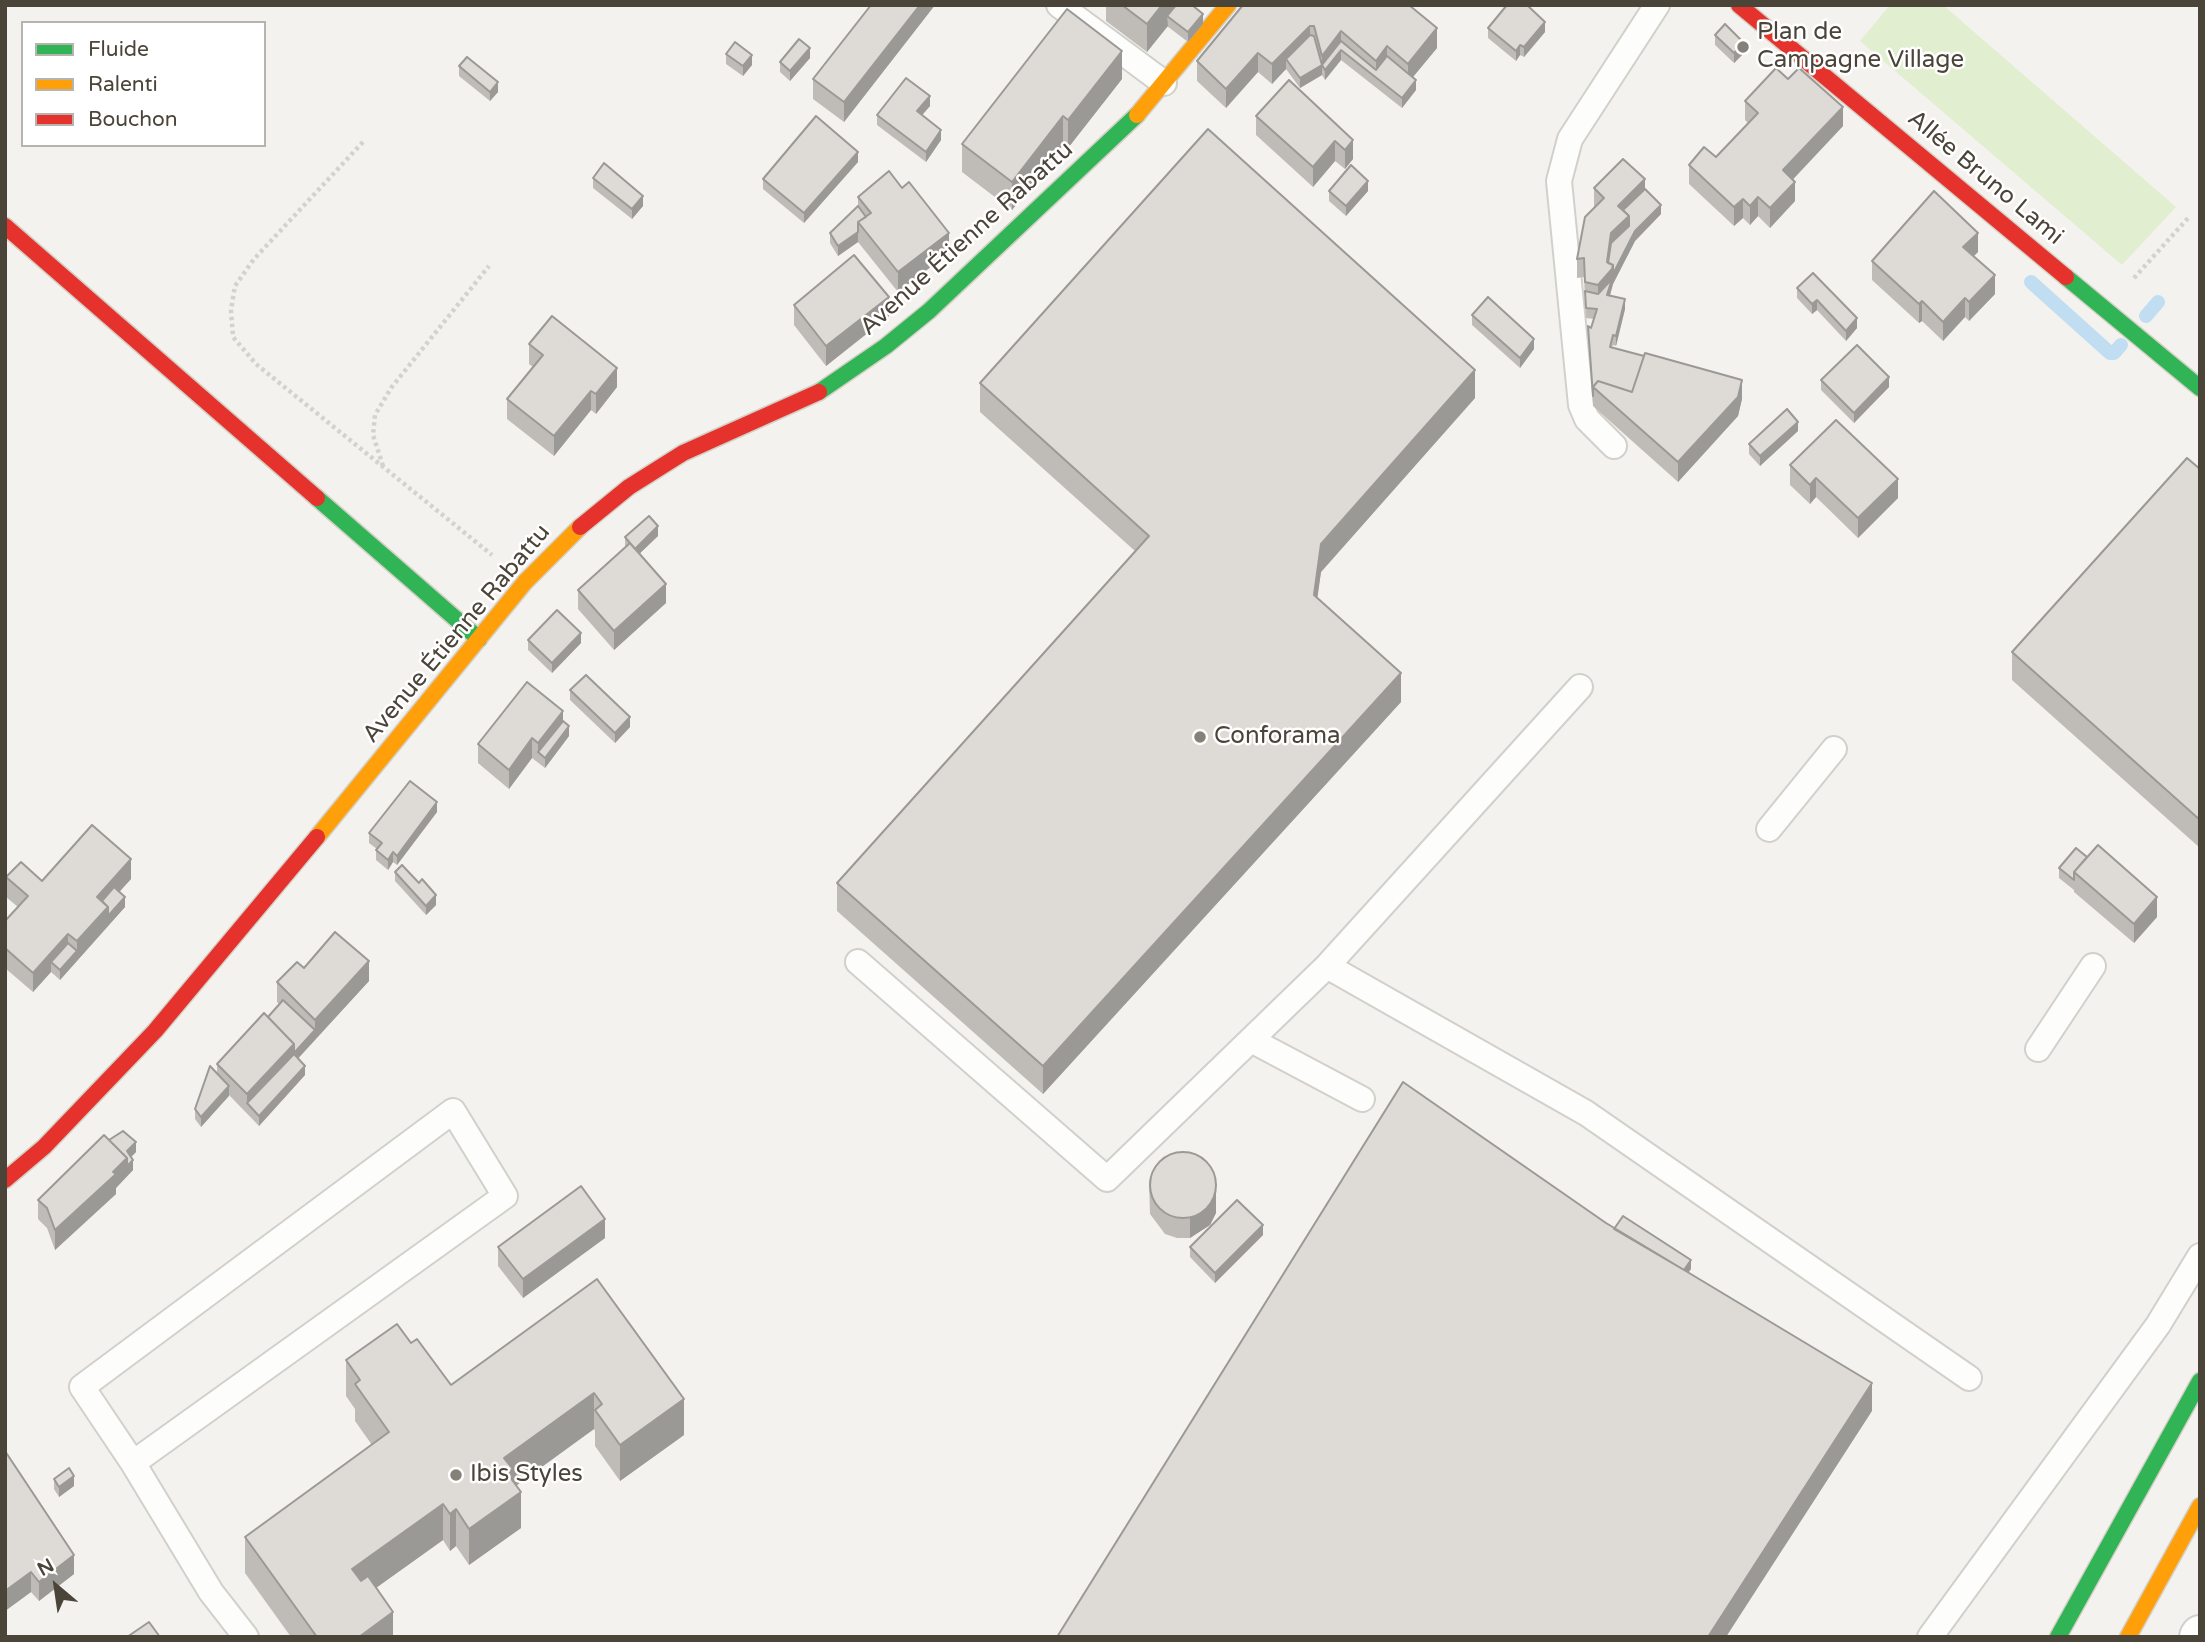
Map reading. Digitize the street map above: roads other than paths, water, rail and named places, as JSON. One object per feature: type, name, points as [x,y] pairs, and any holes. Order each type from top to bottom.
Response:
[{"type":"street","name":"Avenue Étienne Rabattu","points":[[5,1180],[44,1147],[155,1031],[258,911],[525,582],[568,537],[629,487],[683,453],[821,391],[886,346],[929,311],[1115,136],[1164,83],[1228,5]]},
{"type":"street","name":"Allée Bruno Lami","points":[[1739,5],[2200,388]]},
{"type":"street","points":[[5,226],[478,639]]},
{"type":"street","points":[[2058,1637],[2200,1381]]},
{"type":"street","points":[[2127,1637],[2200,1506]]},
{"type":"lane","points":[[1059,5],[1164,83]]},
{"type":"lane","points":[[1614,446],[1587,419],[1581,404],[1559,181],[1570,139],[1657,5]]},
{"type":"lane","points":[[859,962],[1107,1179],[1327,966],[1580,687]]},
{"type":"lane","points":[[1769,830],[1834,749]]},
{"type":"lane","points":[[1327,966],[1586,1113],[1682,1183],[1969,1378]]},
{"type":"lane","points":[[2038,1049],[2093,966]]},
{"type":"lane","points":[[1251,1040],[1362,1099]]},
{"type":"lane","points":[[133,1463],[505,1196],[453,1111],[82,1387],[133,1463],[211,1592],[246,1637]]},
{"type":"lane","points":[[1930,1637],[2158,1325],[2200,1256]]},
{"type":"waterway","points":[[2031,282],[2110,353],[2114,353],[2121,345]]},
{"type":"waterway","points":[[2146,316],[2158,302]]},
{"type":"place","name":"Plan de Campagne Village","points":[[1743,47]]},
{"type":"place","name":"Conforama","points":[[1200,737]]},
{"type":"place","name":"Ibis Styles","points":[[456,1475]]}]
